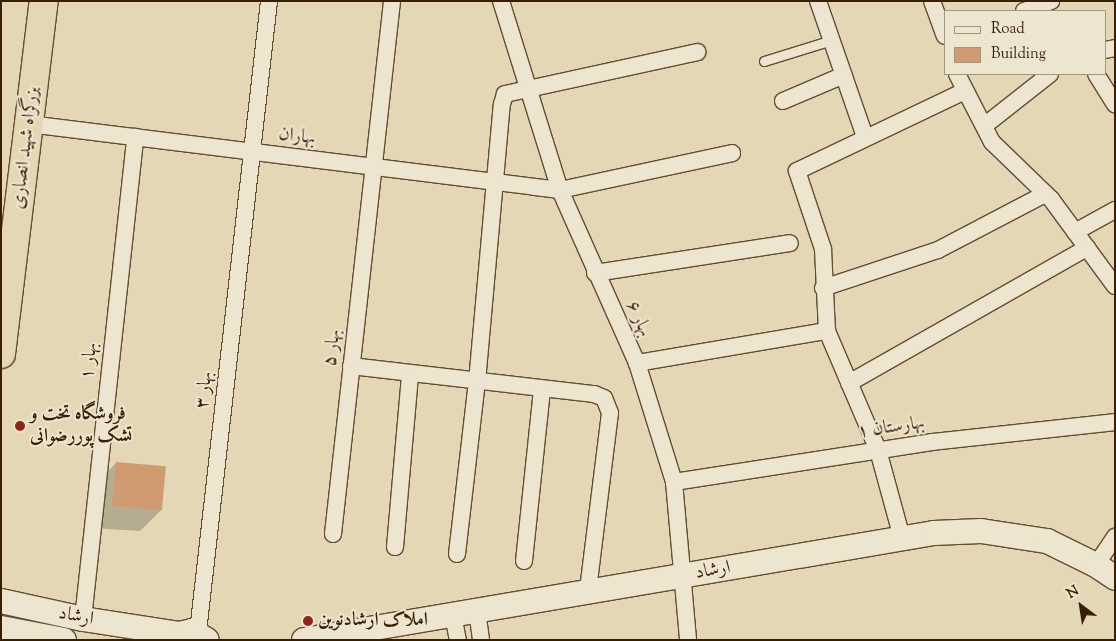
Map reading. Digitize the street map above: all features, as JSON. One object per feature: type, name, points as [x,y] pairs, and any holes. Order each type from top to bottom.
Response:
[{"type":"highway","name":"بزرگراه شهید انصاری","points":[[1,354],[44,1]]},
{"type":"main road","name":"ارشاد","points":[[304,640],[453,616],[588,590],[902,538],[981,531],[1047,541],[1105,572]]},
{"type":"main road","name":"ارشاد","points":[[1,602],[83,619],[190,636]]},
{"type":"main road","name":"ارشاد","points":[[1,628],[64,640]]},
{"type":"street","name":"بهار ۳","points":[[190,636],[269,1]]},
{"type":"street","name":"بهار ۵","points":[[333,534],[392,1]]},
{"type":"street","name":"بهار ۶","points":[[501,1],[560,190],[595,273],[637,363],[674,482],[688,640]]},
{"type":"street","points":[[818,1],[865,137]]},
{"type":"street","points":[[932,1],[944,33]]},
{"type":"street","points":[[1027,10],[1052,1]]},
{"type":"street","points":[[457,554],[478,382],[502,104],[505,94],[528,86],[697,52]]},
{"type":"street","points":[[783,101],[844,75]]},
{"type":"street","points":[[957,75],[992,142],[1045,194],[1115,286]]},
{"type":"street","points":[[984,126],[1049,75]]},
{"type":"street","points":[[1097,75],[1115,106]]},
{"type":"street","points":[[902,538],[878,450],[827,331],[823,288],[823,249],[797,171],[965,91]]},
{"type":"street","name":"بهاران","points":[[29,124],[560,190],[732,153]]},
{"type":"street","name":"بهار ۱","points":[[83,619],[134,137]]},
{"type":"street","points":[[823,288],[938,250],[1045,194]]},
{"type":"street","points":[[1074,232],[1115,210]]},
{"type":"street","points":[[595,273],[790,243]]},
{"type":"street","points":[[849,382],[1087,248]]},
{"type":"street","points":[[637,363],[827,331]]},
{"type":"street","points":[[351,366],[594,394],[608,404],[610,413],[588,590]]},
{"type":"street","points":[[395,547],[410,374]]},
{"type":"street","points":[[524,561],[542,389]]},
{"type":"street","name":"بهارستان ۱","points":[[674,482],[878,450],[1115,422]]},
{"type":"street","points":[[1105,572],[1115,537]]},
{"type":"street","points":[[477,611],[481,640]]},
{"type":"street","points":[[453,616],[458,640]]},
{"type":"lane","points":[[764,61],[832,40]]},
{"type":"building","points":[[116,462],[166,466],[162,510],[112,506]]},
{"type":"place","name":"فروشگاه تخت و تشک پوررضوانی","points":[[20,426]]},
{"type":"place","name":"املاک ارشادنوین","points":[[308,621]]}]
